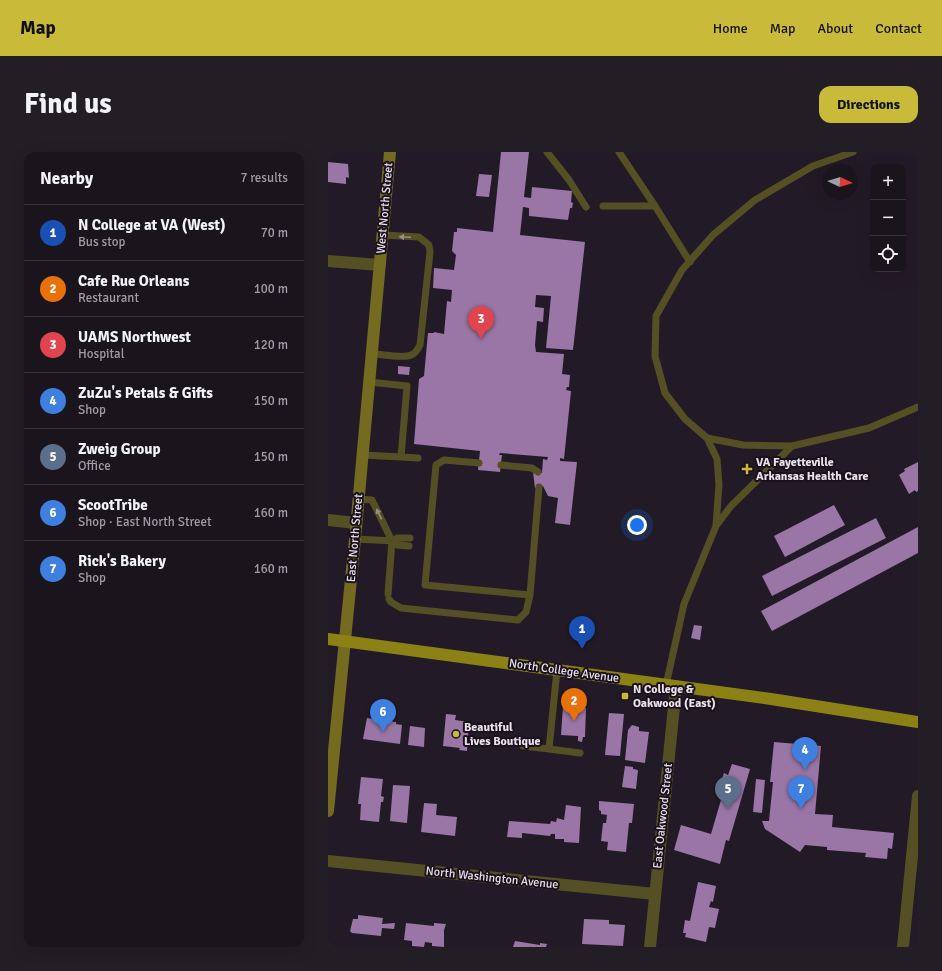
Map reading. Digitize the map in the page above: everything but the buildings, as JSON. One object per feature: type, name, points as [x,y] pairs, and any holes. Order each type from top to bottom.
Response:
[{"type":"main road","name":"West North Street","points":[[380,265],[390,152]]},
{"type":"main road","name":"East North Street","points":[[328,811],[346,641],[380,265]]},
{"type":"main road","name":"North College Avenue","points":[[328,639],[671,685],[918,722]]},
{"type":"street","points":[[328,261],[380,265]]},
{"type":"street","points":[[328,520],[356,523]]},
{"type":"street","name":"East Oakwood Street","points":[[650,947],[671,685]]},
{"type":"street","points":[[903,947],[918,796]]},
{"type":"street","name":"North Washington Avenue","points":[[328,861],[655,894]]},
{"type":"lane","points":[[547,152],[569,180],[586,207]]},
{"type":"lane","points":[[619,152],[690,262]]},
{"type":"lane","points":[[716,526],[719,485],[717,460],[707,438],[685,420],[665,393],[655,356],[656,316],[682,270],[713,235],[755,200],[813,166],[853,152]]},
{"type":"lane","points":[[603,206],[654,206]]},
{"type":"lane","points":[[372,354],[412,355],[420,345],[430,252],[429,245],[426,241],[419,237],[383,235]]},
{"type":"lane","points":[[369,382],[407,386],[401,457]]},
{"type":"lane","points":[[707,438],[744,445],[792,446],[869,428],[918,408]]},
{"type":"lane","points":[[671,685],[684,604],[716,526],[731,506],[792,446]]},
{"type":"lane","points":[[362,455],[418,458]]},
{"type":"lane","points":[[479,463],[444,460],[436,465],[425,585],[530,595]]},
{"type":"lane","points":[[501,465],[532,468],[538,472]]},
{"type":"lane","points":[[394,541],[389,596],[391,602],[401,608],[518,620],[526,612],[530,595],[539,487]]},
{"type":"lane","points":[[358,499],[372,500],[397,545],[409,542]]},
{"type":"lane","points":[[355,539],[394,541]]},
{"type":"lane","points":[[549,750],[557,670]]},
{"type":"lane","points":[[523,746],[580,753]]},
{"type":"place","name":"UAMS Northwest","points":[[481,339]]},
{"type":"place","name":"VA Fayetteville Arkansas Health Care","points":[[747,469]]},
{"type":"place","name":"N College at VA (West)","points":[[582,649]]},
{"type":"place","name":"N College & Oakwood (East)","points":[[625,696]]},
{"type":"place","name":"Cafe Rue Orleans","points":[[574,721]]},
{"type":"place","name":"ScootTribe","points":[[383,732]]},
{"type":"place","name":"Beautiful Lives Boutique","points":[[456,734]]},
{"type":"place","name":"ZuZu's Petals & Gifts","points":[[805,770]]},
{"type":"place","name":"Zweig Group","points":[[728,809]]},
{"type":"place","name":"Rick's Bakery","points":[[801,809]]}]
